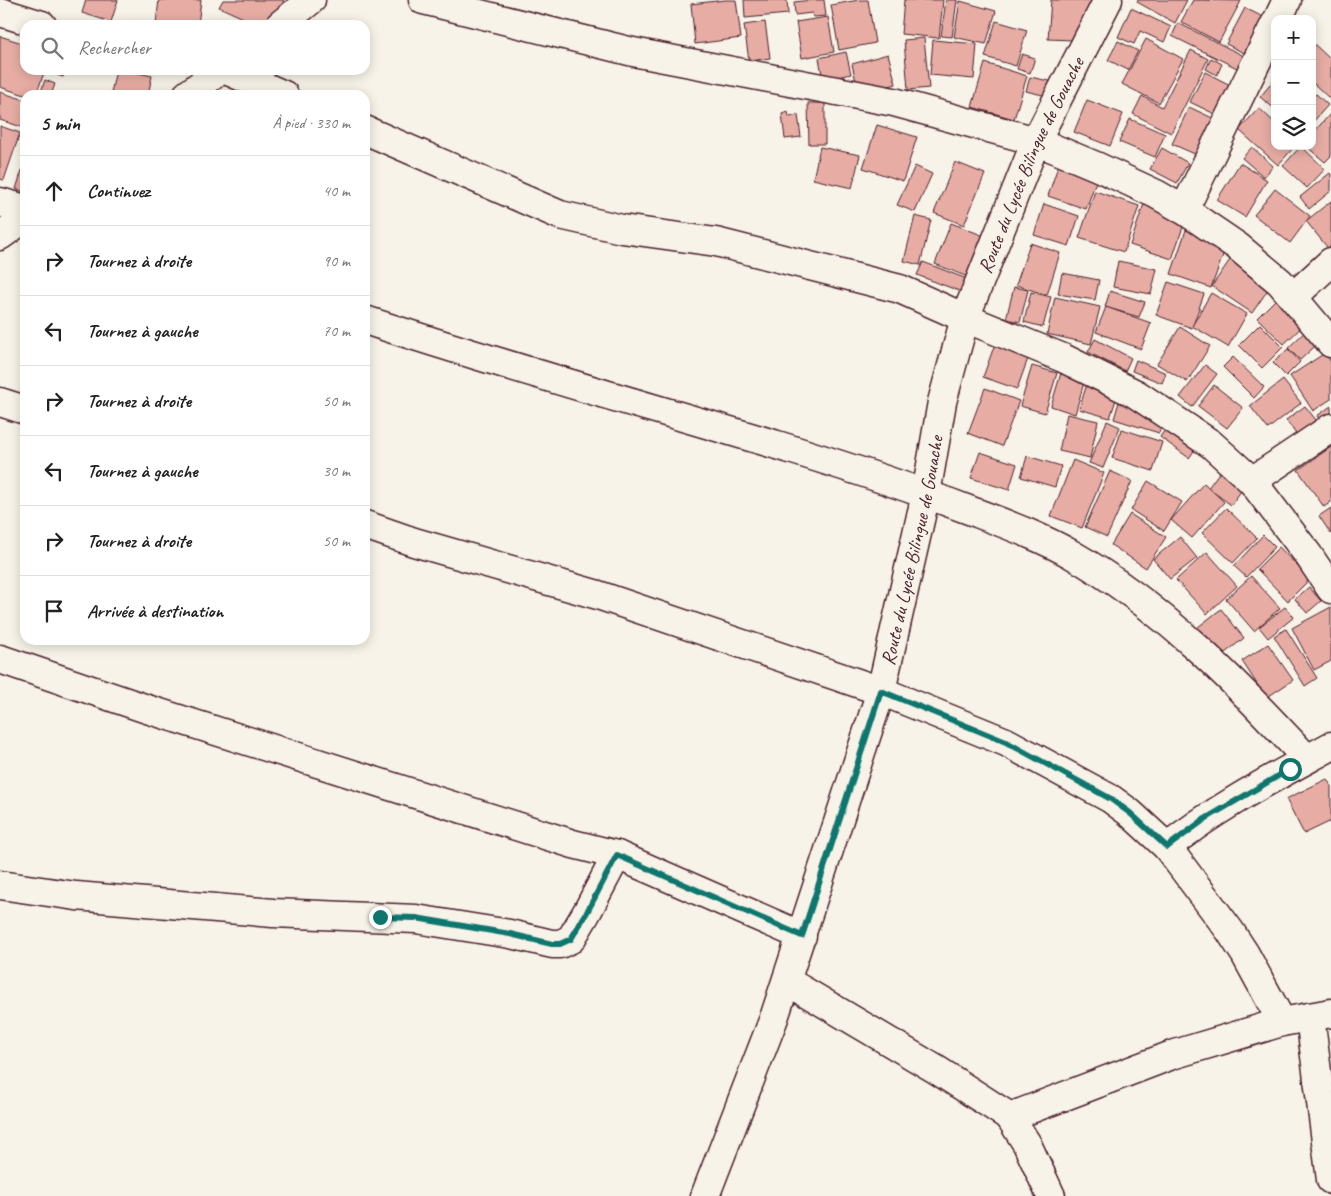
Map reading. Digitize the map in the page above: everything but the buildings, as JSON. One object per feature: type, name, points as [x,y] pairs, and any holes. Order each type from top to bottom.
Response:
[{"type":"street","points":[[286,20],[311,0]]},
{"type":"street","points":[[423,0],[633,52],[894,102],[1036,141],[1156,194],[1184,210],[1243,251],[1280,282],[1331,343]]},
{"type":"street","name":"Route du Lycée Bilingue de Gouache","points":[[705,1196],[774,1018],[881,691],[926,494],[942,402],[965,318],[1036,141],[1108,0]]},
{"type":"street","points":[[1280,15],[1287,0]]},
{"type":"street","points":[[0,12],[26,20]]},
{"type":"street","points":[[1184,210],[1271,32]]},
{"type":"street","points":[[194,90],[213,75]]},
{"type":"street","points":[[238,75],[272,90]]},
{"type":"street","points":[[370,132],[560,215],[622,229],[716,242],[857,276],[900,289],[1062,358],[1136,394],[1211,444],[1252,481],[1309,556],[1331,589]]},
{"type":"street","points":[[0,202],[20,208]]},
{"type":"street","points":[[0,236],[20,222]]},
{"type":"street","points":[[1293,296],[1331,262]]},
{"type":"street","points":[[370,322],[473,355],[833,462],[926,494],[1044,541],[1070,554],[1138,598],[1224,673],[1272,720],[1307,759]]},
{"type":"street","points":[[0,402],[20,408]]},
{"type":"street","points":[[1252,481],[1331,428]]},
{"type":"street","points":[[370,527],[414,542],[598,595],[881,691],[1006,742],[1111,799],[1130,813],[1167,847],[1230,931],[1245,954],[1282,1022]]},
{"type":"street","points":[[0,660],[147,710],[573,844],[617,855],[802,936]]},
{"type":"street","points":[[1167,847],[1189,829],[1237,799],[1331,746]]},
{"type":"street","points":[[0,885],[76,896],[263,912],[416,918],[560,944],[571,939],[617,855]]},
{"type":"street","points":[[787,980],[937,1070],[1010,1117],[1027,1144],[1051,1196]]},
{"type":"street","points":[[1010,1117],[1148,1063],[1282,1022],[1320,1015],[1331,1180]]},
{"type":"route","points":[[380,917],[416,918],[560,944],[571,939],[617,855],[802,936],[881,691],[1006,742],[1111,799],[1130,813],[1167,847],[1189,829],[1290,769]]}]
